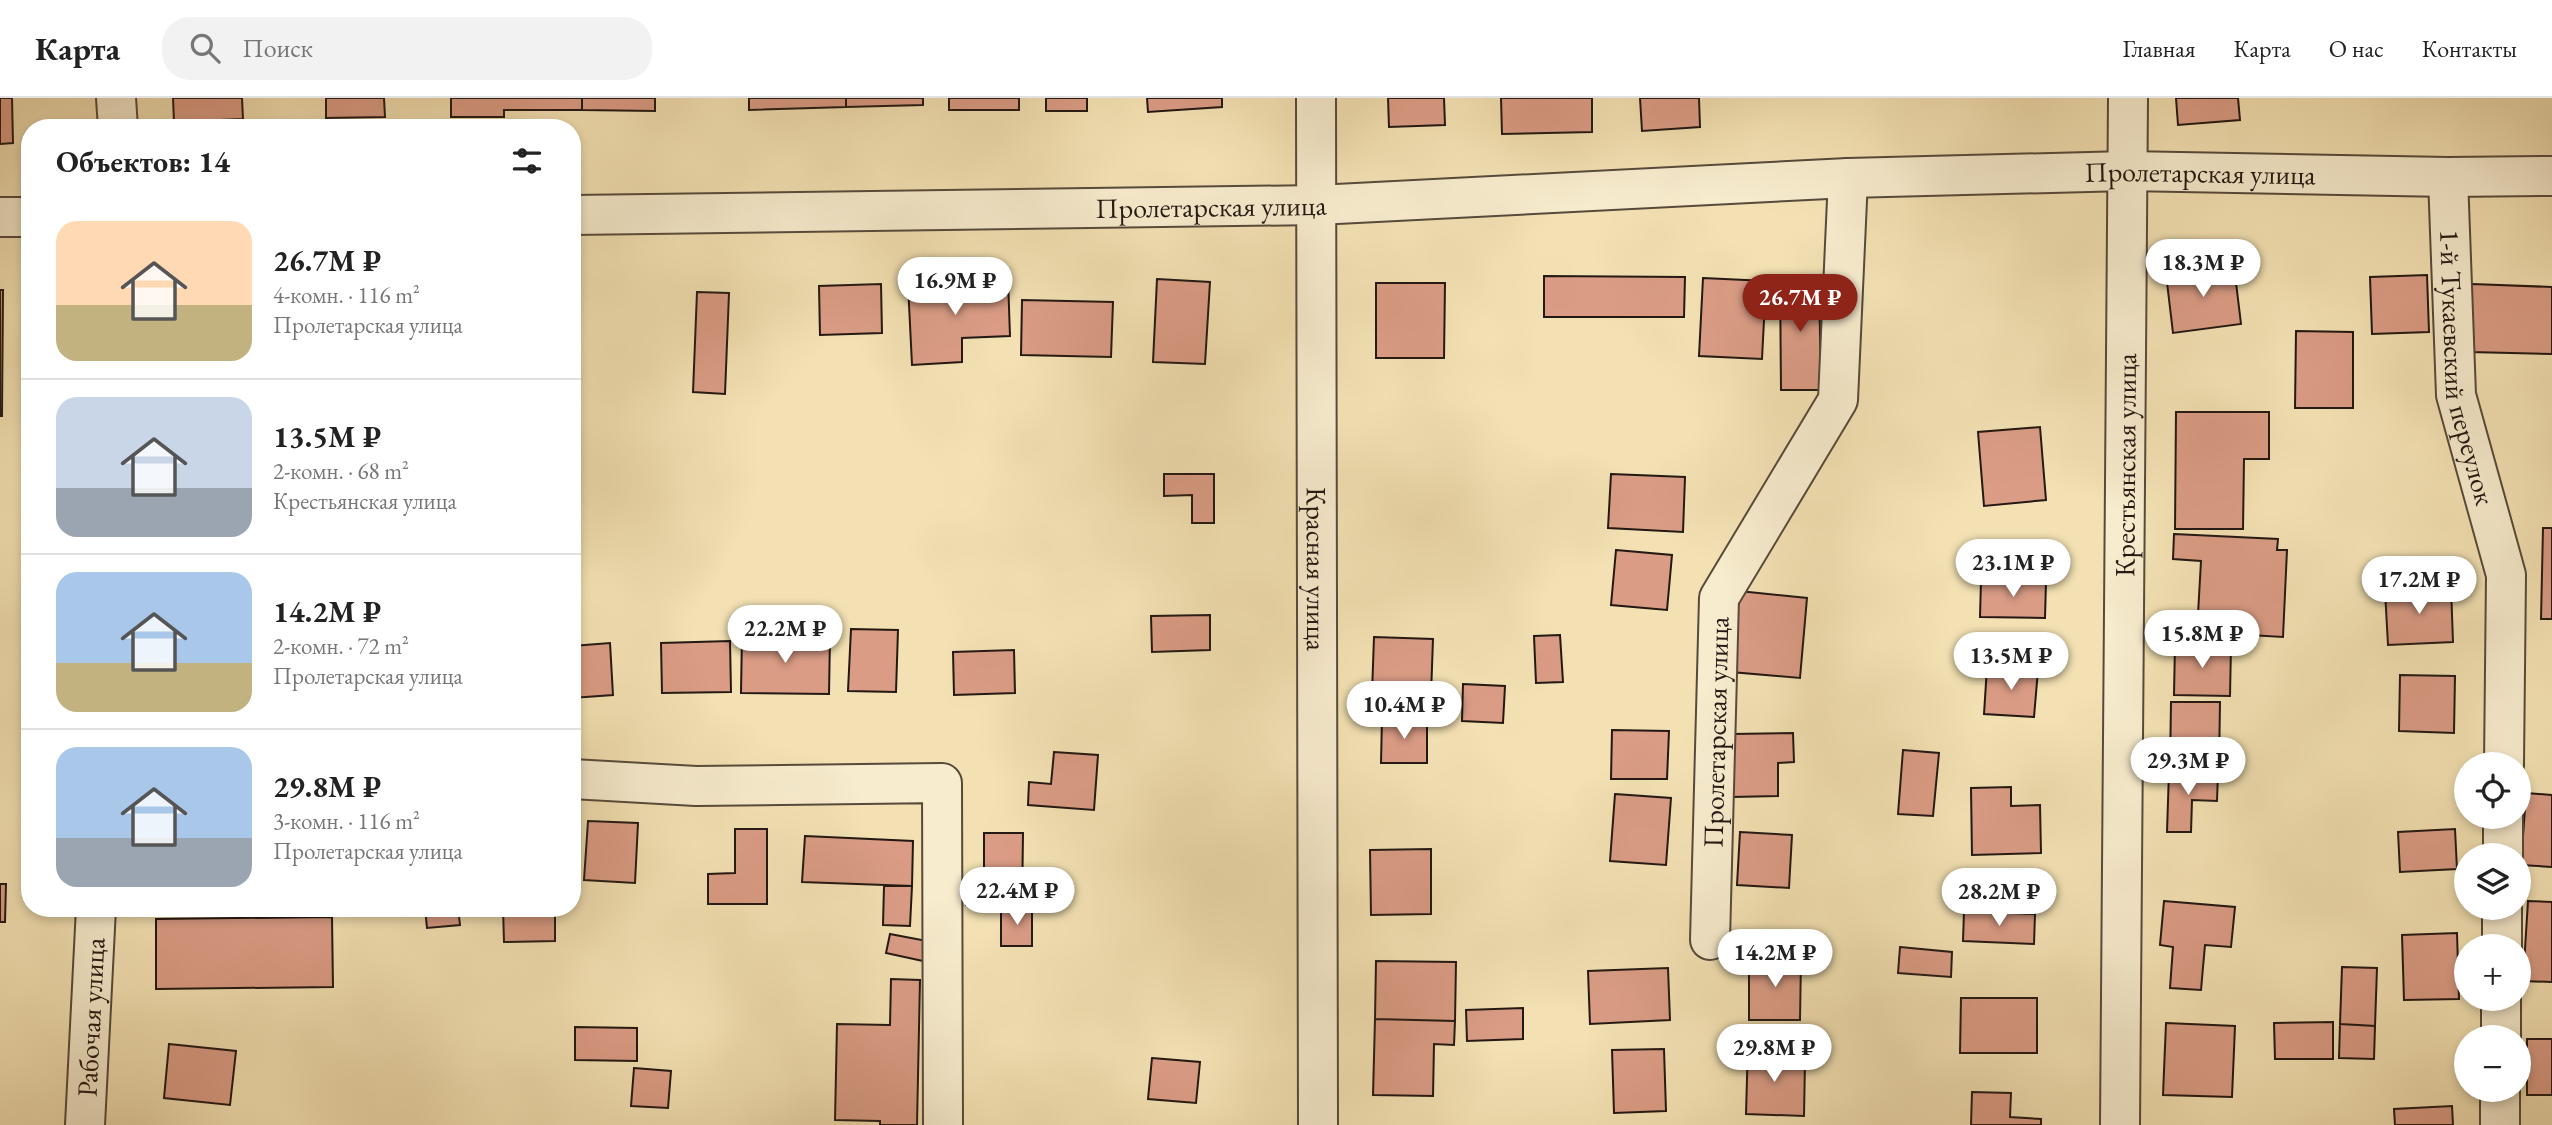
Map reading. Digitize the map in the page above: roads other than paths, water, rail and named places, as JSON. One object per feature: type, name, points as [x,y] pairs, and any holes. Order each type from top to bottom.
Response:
[{"type":"street","points":[[117,98],[117,119]]},
{"type":"street","name":"Красная улица","points":[[1316,98],[1318,1125]]},
{"type":"street","name":"Крестьянская улица","points":[[2120,1125],[2128,98]]},
{"type":"street","name":"Пролетарская улица","points":[[581,215],[1317,205],[1848,178],[2127,172],[2552,176]]},
{"type":"street","name":"1-й Тукаевский переулок","points":[[2448,177],[2456,395],[2506,575],[2504,752]]},
{"type":"street","name":"Пролетарская улица","points":[[1710,940],[1719,598],[1838,400],[1848,178]]},
{"type":"street","points":[[0,217],[21,217]]},
{"type":"street","points":[[581,780],[696,786],[942,783],[943,1125]]},
{"type":"street","name":"Рабочая улица","points":[[85,1125],[96,917]]},
{"type":"street","points":[[2500,1102],[2500,1125]]}]
